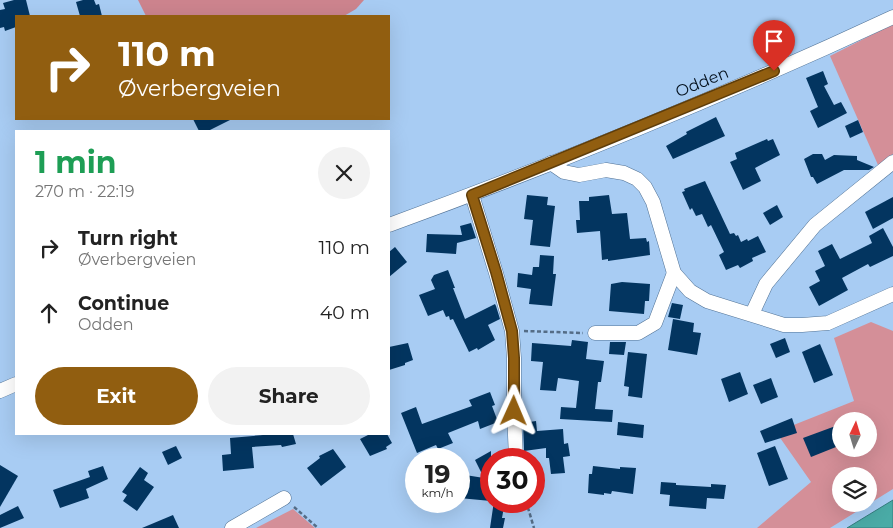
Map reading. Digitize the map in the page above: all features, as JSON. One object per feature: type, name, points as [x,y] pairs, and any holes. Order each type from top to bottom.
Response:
[{"type":"street","name":"Odden","points":[[390,225],[472,195],[741,86],[893,17]]},
{"type":"street","points":[[752,314],[766,284],[815,225],[893,162]]},
{"type":"street","points":[[551,163],[564,172],[579,175],[606,170],[624,173],[636,179],[645,187],[653,202],[674,273],[690,291],[707,301],[784,325],[825,324],[893,294]]},
{"type":"street","points":[[472,195],[512,331],[516,448]]},
{"type":"street","points":[[595,333],[638,333],[655,323],[674,273]]},
{"type":"street","points":[[0,391],[15,384]]},
{"type":"street","points":[[232,528],[284,498]]},
{"type":"path","points":[[512,331],[595,333]]},
{"type":"path","points":[[284,498],[318,528]]},
{"type":"path","points":[[530,513],[534,528]]},
{"type":"shaded area","points":[[138,0],[364,0],[356,9],[346,15],[146,15]]},
{"type":"shaded area","points":[[893,24],[893,154],[878,165],[830,56]]},
{"type":"shaded area","points":[[871,322],[893,331],[893,489],[877,499],[877,467],[832,467],[832,512],[856,512],[830,528],[757,528],[811,482],[776,432],[854,401],[834,338]]},
{"type":"shaded area","points":[[893,500],[893,528],[847,528],[873,512],[877,512],[877,510]]},
{"type":"shaded area","points":[[293,509],[315,528],[256,528]]},
{"type":"building","points":[[14,0],[26,0],[30,15],[15,15],[15,27],[5,31],[4,27],[0,28],[0,10],[5,9],[3,3]]},
{"type":"building","points":[[94,0],[96,5],[99,4],[102,15],[80,15],[76,2]]},
{"type":"building","points":[[823,71],[828,84],[824,86],[834,105],[841,102],[847,113],[818,128],[810,111],[818,107],[806,78]]},
{"type":"building","points":[[716,117],[725,136],[673,159],[666,146],[687,134],[686,132]]},
{"type":"building","points":[[194,120],[230,120],[210,130],[198,130]]},
{"type":"building","points":[[858,120],[863,132],[850,138],[845,126]]},
{"type":"building","points":[[767,139],[768,141],[773,139],[780,155],[755,168],[761,181],[743,190],[730,162],[737,159],[735,153]]},
{"type":"building","points":[[813,154],[822,154],[825,160],[834,155],[857,156],[857,160],[874,167],[869,170],[844,170],[817,184],[813,177],[811,177],[804,159]]},
{"type":"building","points":[[705,181],[730,234],[738,235],[741,242],[758,236],[766,252],[752,258],[753,261],[740,268],[738,265],[726,270],[719,255],[724,252],[711,225],[708,227],[702,214],[696,216],[692,208],[690,210],[682,192],[685,191],[684,189]]},
{"type":"building","points":[[527,195],[548,197],[547,205],[555,206],[550,247],[530,245],[533,220],[524,219]]},
{"type":"building","points":[[609,195],[612,214],[627,213],[630,239],[646,238],[647,242],[649,241],[650,255],[608,261],[608,259],[602,260],[600,231],[577,233],[576,220],[580,220],[579,201],[589,201],[589,197]]},
{"type":"building","points":[[893,197],[893,218],[873,229],[865,212]]},
{"type":"building","points":[[777,205],[783,217],[770,225],[763,213]]},
{"type":"building","points":[[471,223],[476,238],[457,243],[456,254],[426,252],[427,234],[462,235],[460,226]]},
{"type":"building","points":[[883,228],[893,247],[893,256],[870,267],[868,264],[842,278],[848,290],[819,306],[809,287],[820,281],[815,271],[825,266],[818,251],[832,244],[840,259],[872,243],[869,236]]},
{"type":"building","points":[[395,247],[407,262],[390,276],[390,251]]},
{"type":"building","points":[[540,255],[554,256],[553,274],[556,274],[552,306],[529,304],[531,289],[517,287],[518,273],[532,275],[533,267],[539,267]]},
{"type":"building","points":[[448,270],[465,319],[495,304],[496,306],[500,319],[488,325],[495,340],[478,350],[477,348],[469,352],[453,319],[450,320],[449,316],[446,317],[443,310],[428,316],[419,295],[435,289],[431,280],[434,275]]},
{"type":"building","points":[[622,282],[650,284],[649,301],[645,301],[644,314],[609,311],[611,284]]},
{"type":"building","points":[[672,303],[683,305],[680,319],[668,317]]},
{"type":"building","points":[[673,319],[694,323],[693,332],[701,333],[697,355],[668,350]]},
{"type":"building","points":[[785,338],[790,352],[776,358],[770,344]]},
{"type":"building","points":[[572,340],[588,342],[586,359],[604,361],[601,382],[598,382],[595,409],[613,410],[612,422],[560,419],[561,407],[576,408],[579,381],[558,378],[556,391],[540,390],[543,362],[531,361],[532,343],[571,346]]},
{"type":"building","points":[[610,342],[626,342],[624,355],[609,354]]},
{"type":"building","points":[[408,343],[413,360],[405,363],[405,365],[390,370],[390,347]]},
{"type":"building","points":[[820,344],[833,375],[814,383],[802,352]]},
{"type":"building","points":[[628,352],[647,354],[642,398],[628,396],[629,387],[624,386]]},
{"type":"building","points":[[740,372],[748,394],[729,402],[721,379]]},
{"type":"building","points":[[771,378],[778,397],[761,404],[753,385]]},
{"type":"building","points":[[490,392],[495,405],[492,406],[498,422],[480,429],[478,421],[448,433],[453,443],[440,448],[438,448],[436,445],[429,448],[415,448],[401,413],[416,407],[422,424],[472,406],[469,400]]},
{"type":"building","points":[[792,418],[797,433],[765,443],[760,431]]},
{"type":"building","points":[[536,421],[537,431],[563,429],[564,444],[568,443],[570,456],[563,457],[565,473],[551,474],[549,458],[546,458],[546,448],[524,448],[523,423]]},
{"type":"building","points":[[618,422],[644,425],[643,438],[617,435]]},
{"type":"building","points":[[832,427],[832,449],[811,457],[803,438]]},
{"type":"building","points":[[293,435],[296,444],[282,447],[281,445],[252,447],[254,468],[223,471],[222,455],[231,454],[230,438]]},
{"type":"building","points":[[368,435],[388,435],[392,443],[386,447],[387,449],[370,456],[360,439]]},
{"type":"building","points":[[176,446],[182,458],[168,465],[162,452]]},
{"type":"building","points":[[775,446],[788,479],[769,486],[757,453]]},
{"type":"building","points":[[333,449],[346,467],[321,486],[307,468],[320,458],[319,456]]},
{"type":"building","points":[[480,457],[480,470],[475,460]]},
{"type":"building","points":[[0,465],[18,476],[0,507]]},
{"type":"building","points":[[103,466],[108,479],[86,489],[89,498],[60,508],[53,490],[90,477],[88,471]]},
{"type":"building","points":[[593,466],[620,469],[620,467],[636,468],[633,494],[612,491],[611,494],[604,493],[604,495],[588,493],[589,474],[592,474]]},
{"type":"building","points":[[140,467],[148,473],[144,480],[154,487],[137,511],[123,501],[127,495],[122,492]]},
{"type":"building","points":[[470,476],[480,477],[480,500],[470,499]]},
{"type":"building","points":[[661,482],[711,487],[711,484],[726,485],[724,499],[707,498],[706,509],[669,506],[670,495],[660,494]]},
{"type":"building","points":[[18,506],[24,518],[0,528],[0,515]]},
{"type":"building","points":[[492,513],[503,513],[502,518],[505,518],[503,528],[490,528]]},
{"type":"building","points":[[173,515],[179,528],[142,528]]},
{"type":"route","points":[[514,411],[512,331],[472,195],[774,71]]}]
